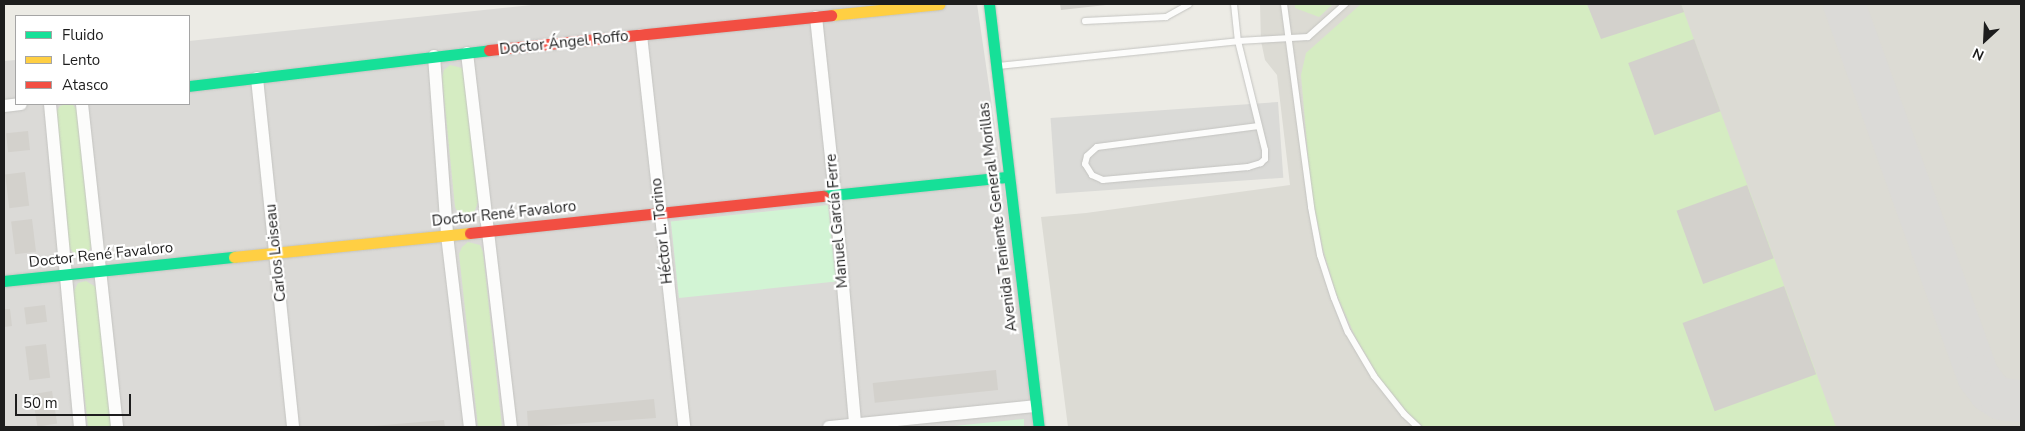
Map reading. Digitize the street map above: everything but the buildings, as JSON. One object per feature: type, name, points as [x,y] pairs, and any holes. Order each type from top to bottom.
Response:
[{"type":"street","name":"Doctor Ángel Roffo","points":[[190,86],[434,56],[939,4]]},
{"type":"street","name":"Avenida Teniente General Morillas","points":[[989,4],[1039,427]]},
{"type":"street","name":"Manuel García Ferre","points":[[816,18],[835,194],[855,424]]},
{"type":"street","name":"Héctor L. Torino","points":[[641,35],[684,427]]},
{"type":"street","points":[[467,53],[510,427]]},
{"type":"street","points":[[434,56],[447,235],[470,427]]},
{"type":"street","name":"Carlos Loiseau","points":[[257,78],[293,427]]},
{"type":"street","points":[[50,105],[80,427]]},
{"type":"street","points":[[82,105],[117,427]]},
{"type":"street","name":"Doctor René Favaloro","points":[[4,281],[1008,177]]},
{"type":"street","points":[[829,427],[1036,406]]},
{"type":"lane","points":[[1084,21],[1166,17],[1189,4]]},
{"type":"lane","points":[[1234,4],[1238,41],[1265,150],[1265,159],[1257,166],[1103,180],[1092,175],[1085,164],[1087,156],[1097,147],[1259,126]]},
{"type":"lane","points":[[1284,4],[1311,206],[1320,255],[1334,298],[1348,332],[1374,376],[1404,414],[1418,427]]},
{"type":"lane","points":[[996,66],[1238,41],[1308,37],[1345,4]]},
{"type":"shaded area","points":[[541,4],[977,4],[1039,427],[4,427],[4,61],[15,60],[15,105],[190,105],[190,41]]},
{"type":"shaded area","points":[[1260,4],[2021,4],[2021,427],[1068,427],[1041,217],[1086,213],[1290,185],[1277,75],[1265,60],[1261,41]]},
{"type":"shaded area","points":[[1278,102],[1283,178],[1056,194],[1051,118]]},
{"type":"green space","points":[[1295,4],[1333,4],[1319,17],[1295,8]]},
{"type":"green space","points":[[1361,4],[1681,4],[1836,427],[1423,427],[1408,413],[1380,379],[1355,336],[1336,293],[1323,249],[1311,191],[1301,75],[1306,53]]},
{"type":"green space","points":[[450,65],[462,68],[466,75],[478,202],[474,213],[466,216],[459,214],[455,207],[442,77],[444,70]]},
{"type":"green space","points":[[73,105],[78,110],[92,245],[88,252],[80,255],[73,252],[68,246],[56,112],[60,106]]},
{"type":"green space","points":[[828,205],[836,282],[679,298],[671,222]]},
{"type":"green space","points":[[468,242],[480,245],[483,252],[502,427],[478,427],[459,254],[462,247]]},
{"type":"green space","points":[[86,281],[96,287],[112,427],[88,427],[73,293],[78,283]]},
{"type":"green space","points":[[1024,419],[1024,427],[944,427]]},
{"type":"taxiway","points":[[1844,4],[1978,376],[1990,392],[2001,399],[2021,401]]},
{"type":"traffic: fast","points":[[989,4],[1039,427]]},
{"type":"traffic: fast","points":[[190,86],[489,50]]},
{"type":"traffic: fast","points":[[823,196],[1008,177]]},
{"type":"traffic: fast","points":[[4,281],[234,257]]},
{"type":"traffic: slow","points":[[831,15],[939,4]]},
{"type":"traffic: slow","points":[[234,257],[470,233]]},
{"type":"traffic: jam","points":[[489,50],[831,15]]},
{"type":"traffic: jam","points":[[470,233],[823,196]]}]
